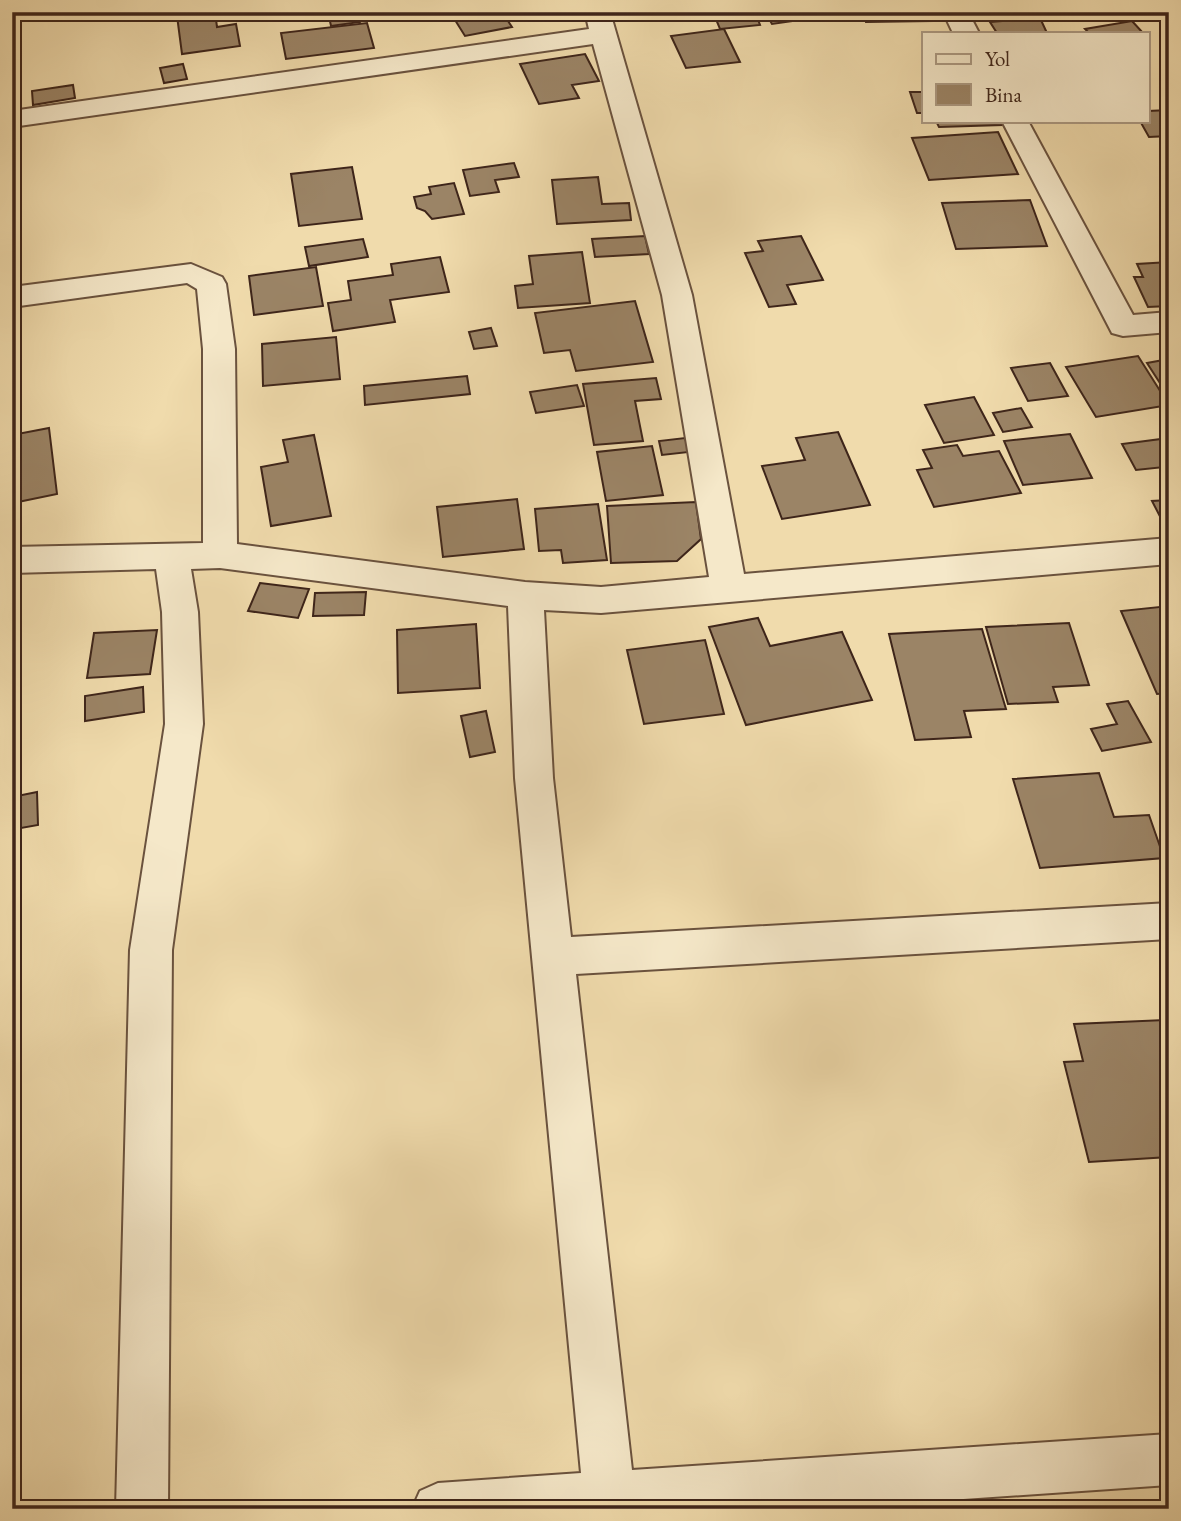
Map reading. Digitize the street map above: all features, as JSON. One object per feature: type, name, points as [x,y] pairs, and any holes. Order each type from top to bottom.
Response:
[{"type":"street","points":[[955,12],[966,32]]},
{"type":"street","points":[[12,119],[601,24],[677,295],[729,588]]},
{"type":"street","points":[[1016,122],[1124,326],[1169,323]]},
{"type":"street","points":[[12,297],[191,273],[211,284],[219,349],[220,555]]},
{"type":"street","points":[[12,560],[220,555],[525,595],[601,600],[1169,551]]},
{"type":"street","points":[[142,1509],[151,950],[184,724],[180,612],[171,555]]},
{"type":"street","points":[[525,595],[534,778],[609,1502]]},
{"type":"street","points":[[553,957],[1169,920]]},
{"type":"street","points":[[438,1509],[609,1502],[1169,1459]]},
{"type":"building","points":[[215,12],[217,27],[236,24],[240,46],[182,54],[177,16]]},
{"type":"building","points":[[328,12],[357,12],[360,22],[331,26]]},
{"type":"building","points":[[450,12],[502,12],[512,27],[465,36]]},
{"type":"building","points":[[713,12],[755,12],[760,25],[720,29]]},
{"type":"building","points":[[765,12],[856,12],[772,24]]},
{"type":"building","points":[[864,12],[929,12],[932,21],[866,22]]},
{"type":"building","points":[[1040,18],[1047,32],[996,32],[990,22]]},
{"type":"building","points":[[1132,21],[1142,32],[1088,32],[1085,29]]},
{"type":"building","points":[[367,23],[374,48],[286,59],[281,33]]},
{"type":"building","points":[[724,29],[740,62],[686,68],[671,36]]},
{"type":"building","points":[[585,54],[599,81],[572,85],[579,98],[539,104],[520,64]]},
{"type":"building","points":[[183,64],[187,79],[164,83],[160,68]]},
{"type":"building","points":[[73,85],[75,98],[33,105],[32,91]]},
{"type":"building","points":[[910,92],[922,92],[922,113],[917,113]]},
{"type":"building","points":[[1169,110],[1169,136],[1149,137],[1141,122],[1150,122],[1150,111]]},
{"type":"building","points":[[936,122],[1001,122],[1002,125],[939,127]]},
{"type":"building","points":[[998,132],[1018,174],[929,180],[912,138]]},
{"type":"building","points":[[514,163],[519,177],[495,180],[499,192],[470,196],[463,170]]},
{"type":"building","points":[[352,167],[362,219],[299,226],[291,174]]},
{"type":"building","points":[[598,177],[602,204],[629,203],[631,220],[557,224],[552,180]]},
{"type":"building","points":[[454,183],[464,214],[432,219],[425,211],[417,208],[414,197],[431,194],[429,187]]},
{"type":"building","points":[[1030,200],[1047,246],[956,249],[942,203]]},
{"type":"building","points":[[645,236],[649,254],[595,257],[592,239]]},
{"type":"building","points":[[801,236],[823,280],[787,285],[796,304],[769,307],[745,253],[763,251],[758,241]]},
{"type":"building","points":[[363,239],[368,257],[309,266],[305,247]]},
{"type":"building","points":[[582,252],[590,303],[518,308],[515,286],[533,284],[529,256]]},
{"type":"building","points":[[440,257],[449,292],[390,300],[395,322],[333,331],[328,303],[351,300],[348,281],[393,275],[391,264]]},
{"type":"building","points":[[1169,262],[1169,306],[1148,307],[1134,277],[1143,277],[1137,264]]},
{"type":"building","points":[[316,267],[323,306],[254,315],[249,276]]},
{"type":"building","points":[[635,301],[653,362],[576,371],[570,350],[544,353],[535,313]]},
{"type":"building","points":[[491,328],[497,346],[474,349],[469,332]]},
{"type":"building","points":[[336,337],[340,379],[263,386],[262,344]]},
{"type":"building","points":[[1138,356],[1169,405],[1096,417],[1066,367]]},
{"type":"building","points":[[1169,359],[1169,397],[1147,363]]},
{"type":"building","points":[[1050,363],[1068,396],[1028,401],[1011,368]]},
{"type":"building","points":[[467,376],[470,394],[365,405],[364,386]]},
{"type":"building","points":[[656,378],[661,399],[635,401],[643,441],[594,445],[583,384]]},
{"type":"building","points":[[577,385],[584,406],[536,413],[530,392]]},
{"type":"building","points":[[974,397],[994,435],[944,443],[925,405]]},
{"type":"building","points":[[1021,408],[1032,427],[1003,432],[993,413]]},
{"type":"building","points":[[49,428],[57,494],[18,502],[17,487],[12,488],[12,435]]},
{"type":"building","points":[[838,432],[870,505],[782,519],[762,466],[805,460],[796,438]]},
{"type":"building","points":[[1070,434],[1092,478],[1023,485],[1004,441]]},
{"type":"building","points":[[314,435],[331,516],[271,526],[261,467],[288,462],[283,440]]},
{"type":"building","points":[[685,438],[689,452],[662,455],[659,441]]},
{"type":"building","points":[[1169,438],[1169,474],[1164,467],[1136,470],[1122,444]]},
{"type":"building","points":[[957,445],[963,456],[999,451],[1021,493],[934,507],[917,470],[932,468],[923,450]]},
{"type":"building","points":[[652,446],[663,495],[606,501],[597,452]]},
{"type":"building","points":[[517,499],[524,549],[443,557],[437,507]]},
{"type":"building","points":[[1169,500],[1169,527],[1166,528],[1152,501]]},
{"type":"building","points":[[696,502],[701,539],[677,561],[611,563],[607,506]]},
{"type":"building","points":[[598,504],[607,560],[563,563],[561,550],[539,551],[535,509]]},
{"type":"building","points":[[260,583],[309,589],[298,618],[248,611]]},
{"type":"building","points":[[366,592],[364,615],[313,616],[315,593]]},
{"type":"building","points":[[1169,606],[1169,693],[1157,694],[1121,611]]},
{"type":"building","points":[[758,618],[770,646],[842,632],[872,700],[746,725],[709,627]]},
{"type":"building","points":[[1069,623],[1089,685],[1053,687],[1058,702],[1008,704],[986,627]]},
{"type":"building","points":[[476,624],[480,688],[398,693],[397,630]]},
{"type":"building","points":[[982,629],[1006,709],[964,711],[971,737],[915,740],[889,634]]},
{"type":"building","points":[[157,630],[150,674],[87,678],[94,633]]},
{"type":"building","points":[[705,640],[724,714],[644,724],[627,650]]},
{"type":"building","points":[[143,687],[144,712],[85,721],[85,696]]},
{"type":"building","points":[[1128,701],[1151,742],[1102,751],[1091,729],[1117,724],[1107,704]]},
{"type":"building","points":[[486,711],[495,752],[470,757],[461,716]]},
{"type":"building","points":[[1099,773],[1114,817],[1149,815],[1164,858],[1040,868],[1013,779]]},
{"type":"building","points":[[37,792],[38,825],[15,829],[15,876],[12,876],[12,797]]},
{"type":"building","points":[[1165,1020],[1169,1033],[1169,1157],[1089,1162],[1064,1062],[1083,1061],[1074,1024]]}]
